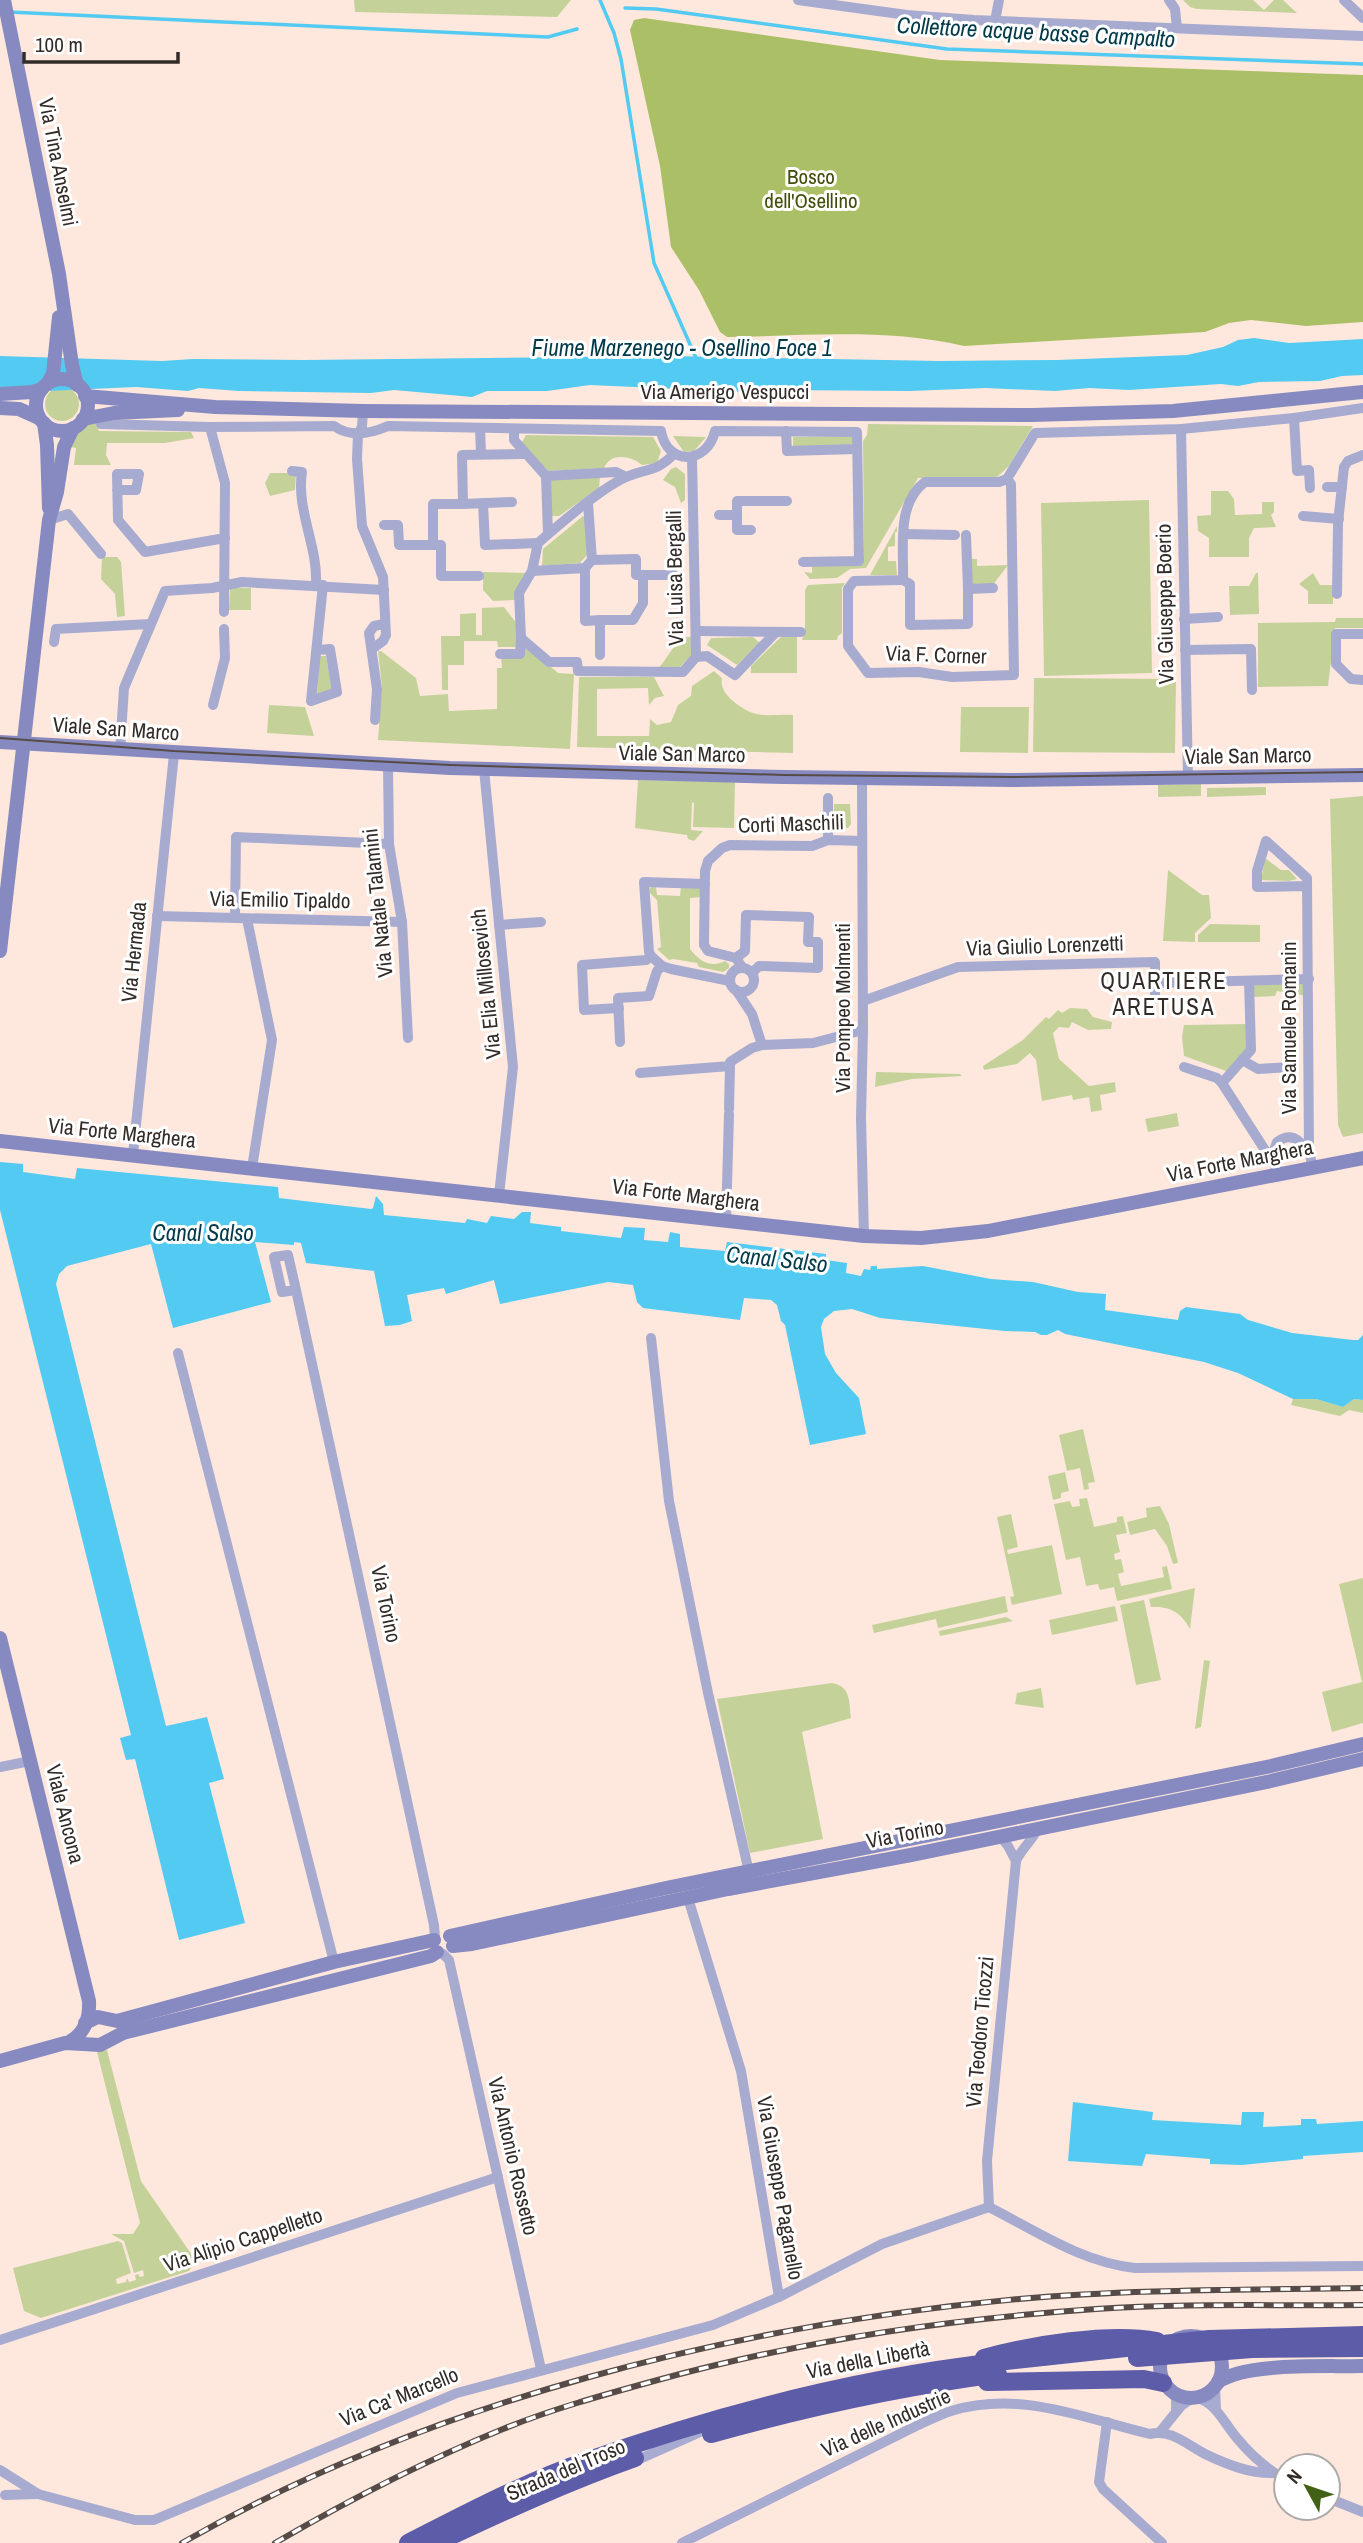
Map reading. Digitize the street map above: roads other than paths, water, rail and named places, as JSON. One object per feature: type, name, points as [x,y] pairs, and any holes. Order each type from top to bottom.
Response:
[{"type":"highway","points":[[1208,2340],[1249,2332],[1363,2328]]},
{"type":"highway","name":"Via della Libertà","points":[[408,2543],[584,2461],[804,2395],[1209,2339],[1363,2335]]},
{"type":"highway","points":[[946,2374],[1005,2352],[1113,2339],[1137,2338],[1167,2342],[1174,2340]]},
{"type":"highway","name":"Via della Libertà","points":[[998,2368],[1240,2350],[1363,2348]]},
{"type":"highway","points":[[946,2374],[1144,2379],[1168,2388]]},
{"type":"highway","name":"Via della Libertà","points":[[436,2543],[585,2475],[698,2433],[709,2435],[787,2413],[913,2385],[946,2374]]},
{"type":"street","name":"Via Tina Anselmi","points":[[4,0],[61,291],[64,341],[82,390]]},
{"type":"street","points":[[798,0],[907,15],[995,21],[1363,36]]},
{"type":"street","points":[[995,21],[999,0]]},
{"type":"street","points":[[1169,0],[1175,9],[1177,28]]},
{"type":"street","points":[[1344,0],[1363,18]]},
{"type":"street","points":[[0,951],[49,520],[47,445],[36,406],[40,390],[53,374],[64,341]]},
{"type":"street","points":[[0,394],[40,390],[63,379],[82,390],[87,407],[64,447],[57,492],[49,520]]},
{"type":"street","name":"Via Amerigo Vespucci","points":[[82,390],[215,407],[363,411],[1130,414],[1233,407],[1363,392]]},
{"type":"street","points":[[0,408],[19,409],[58,430],[114,413],[215,407]]},
{"type":"street","points":[[904,534],[961,535],[968,589],[968,624],[910,625],[910,584],[903,580],[904,514],[919,486],[925,482],[999,482],[1007,479],[1035,433],[1181,429],[1363,408]]},
{"type":"street","points":[[363,411],[362,427],[358,434],[362,526],[383,577],[386,635],[383,641],[372,649],[377,689],[375,720]]},
{"type":"street","points":[[743,413],[745,431]]},
{"type":"street","points":[[1294,418],[1297,471],[1309,470],[1310,488]]},
{"type":"street","points":[[101,424],[334,426],[343,432],[358,434],[375,432],[388,426],[660,431],[662,440],[674,454],[692,457],[708,448],[715,431],[858,432],[859,561],[803,562]]},
{"type":"street","points":[[209,427],[225,483],[224,612]]},
{"type":"street","points":[[480,428],[481,454]]},
{"type":"street","points":[[514,429],[514,440],[546,475],[548,534]]},
{"type":"street","name":"Via Giuseppe Boerio","points":[[1181,429],[1188,779]]},
{"type":"street","points":[[786,432],[787,451],[858,449]]},
{"type":"street","points":[[463,504],[462,455],[524,454]]},
{"type":"street","points":[[500,654],[520,653],[519,593],[533,571],[538,543],[626,477],[662,466],[674,454]]},
{"type":"street","points":[[1337,594],[1339,519],[1344,467],[1348,461],[1363,455]]},
{"type":"street","name":"Via Luisa Bergalli","points":[[521,638],[549,662],[577,662],[578,671],[683,671],[696,657],[692,457]]},
{"type":"street","points":[[292,471],[302,472],[299,490],[320,585],[311,701],[337,692],[330,649],[317,650]]},
{"type":"street","points":[[546,475],[616,472],[626,477]]},
{"type":"street","name":"Via F. Corner","points":[[903,580],[854,581],[848,589],[848,646],[868,673],[919,672],[952,677],[1014,675],[1011,484],[1007,479]]},
{"type":"street","points":[[1327,487],[1342,487]]},
{"type":"street","points":[[117,490],[118,520],[145,552],[225,538]]},
{"type":"street","points":[[751,530],[737,530],[737,501],[787,501]]},
{"type":"street","points":[[433,545],[433,504],[512,502]]},
{"type":"street","points":[[483,503],[485,545],[538,543]]},
{"type":"street","points":[[533,571],[588,564],[636,559],[643,603],[633,620],[585,621],[588,564],[588,503]]},
{"type":"street","points":[[49,520],[68,514],[101,554]]},
{"type":"street","points":[[719,515],[737,515]]},
{"type":"street","points":[[1303,516],[1339,519]]},
{"type":"street","points":[[384,525],[398,525],[399,545],[441,545],[441,576],[479,576]]},
{"type":"street","points":[[640,575],[674,575]]},
{"type":"street","points":[[120,750],[124,688],[165,591],[242,582],[384,590]]},
{"type":"street","points":[[968,589],[993,588]]},
{"type":"street","points":[[1185,618],[1218,617]]},
{"type":"street","points":[[600,621],[600,655]]},
{"type":"street","points":[[54,642],[56,629],[150,624]]},
{"type":"street","points":[[213,705],[225,658],[224,629]]},
{"type":"street","points":[[696,631],[801,632]]},
{"type":"street","points":[[696,657],[707,656],[734,675],[776,632]]},
{"type":"street","points":[[1363,634],[1336,634],[1336,664],[1351,679],[1363,680]]},
{"type":"street","points":[[1185,650],[1251,649],[1252,690]]},
{"type":"street","name":"Viale San Marco","points":[[0,742],[388,765],[862,779],[1188,779],[1363,775]]},
{"type":"street","name":"Via Hermada","points":[[134,1154],[174,754]]},
{"type":"street","name":"Via Natale Talamini","points":[[388,765],[389,844],[402,922],[408,1038]]},
{"type":"street","name":"Via Elia Millosevich","points":[[484,769],[513,1067],[499,1195]]},
{"type":"street","name":"Via Pompeo Molmenti","points":[[862,779],[861,1118],[864,1236]]},
{"type":"street","points":[[828,798],[828,840]]},
{"type":"street","points":[[253,1168],[272,1040],[241,918],[236,837],[389,844]]},
{"type":"street","name":"Corti Maschili","points":[[736,958],[706,948],[705,871],[708,861],[722,848],[730,845],[811,846],[828,840],[862,841]]},
{"type":"street","points":[[1266,841],[1307,878],[1307,886],[1257,887],[1257,871],[1266,841]]},
{"type":"street","points":[[705,884],[644,882],[649,952],[662,966],[730,981],[752,1014],[762,1045]]},
{"type":"street","name":"Via Samuele Romanin","points":[[1307,886],[1309,1151],[1313,1169]]},
{"type":"street","points":[[746,915],[809,917],[808,942],[818,942],[818,968],[760,967],[752,973],[742,967],[736,958],[745,951],[746,915]]},
{"type":"street","name":"Via Emilio Tipaldo","points":[[157,916],[402,922]]},
{"type":"street","points":[[499,925],[541,922]]},
{"type":"street","points":[[651,956],[646,960],[582,965],[584,1010],[649,996],[657,971],[662,966]]},
{"type":"street","name":"Via Giulio Lorenzetti","points":[[863,1001],[958,967],[1155,962],[1157,984]]},
{"type":"street","points":[[730,981],[734,970],[742,967]]},
{"type":"street","points":[[752,973],[752,1014]]},
{"type":"street","points":[[1155,998],[1157,984],[1309,979]]},
{"type":"street","points":[[1222,1083],[1251,1050],[1249,981]]},
{"type":"street","points":[[736,990],[748,990],[753,985]]},
{"type":"street","points":[[618,1003],[620,1042]]},
{"type":"street","points":[[726,1221],[730,1062],[762,1045],[813,1043],[863,1030]]},
{"type":"street","points":[[1242,1060],[1258,1069],[1290,1067]]},
{"type":"street","points":[[640,1073],[730,1066]]},
{"type":"street","points":[[1184,1067],[1217,1078],[1222,1083],[1281,1175]]},
{"type":"street","points":[[1271,1159],[1277,1142],[1286,1137],[1298,1139],[1309,1151]]},
{"type":"street","name":"Via Forte Marghera","points":[[0,1141],[864,1236],[921,1238],[988,1231],[1363,1158]]},
{"type":"street","name":"Via Torino","points":[[86,2033],[100,2045],[123,2033],[431,1956],[441,1941],[296,1290]]},
{"type":"street","points":[[651,1338],[669,1501],[708,1693],[749,1872]]},
{"type":"street","points":[[178,1353],[334,1962]]},
{"type":"street","name":"Viale Ancona","points":[[0,1638],[89,2001],[86,2033]]},
{"type":"street","name":"Via Torino","points":[[0,2060],[65,2043],[86,2033],[93,2017],[117,2021],[334,1962],[441,1941],[749,1872],[1271,1766],[1363,1744]]},
{"type":"street","name":"Via Torino","points":[[441,1941],[472,1944],[1271,1781],[1363,1759]]},
{"type":"street","points":[[0,1767],[30,1761]]},
{"type":"street","name":"Via Teodoro Ticozzi","points":[[989,2207],[987,2161],[1016,1861],[1021,1849],[1033,1839],[1038,1828]]},
{"type":"street","points":[[1000,1836],[1016,1861]]},
{"type":"street","name":"Via Giuseppe Paganello","points":[[688,1898],[741,2071],[779,2297],[881,2244],[989,2207]]},
{"type":"street","name":"Via Antonio Rossetto","points":[[441,1941],[449,1960],[541,2369]]},
{"type":"street","name":"Viale Ancona","points":[[89,2001],[104,2019]]},
{"type":"street","points":[[104,2019],[111,2032],[108,2040]]},
{"type":"street","name":"Via Alipio Cappelletto","points":[[0,2340],[498,2177]]},
{"type":"street","points":[[989,2207],[1084,2257],[1109,2265],[1135,2268],[1363,2266]]},
{"type":"street","name":"Via Ca' Marcello","points":[[3,2471],[38,2494],[135,2520],[154,2520],[433,2402],[541,2369],[713,2325],[779,2297]]},
{"type":"street","points":[[1176,2412],[1176,2399],[1160,2374],[1161,2355],[1174,2340],[1191,2335],[1208,2340],[1220,2356],[1237,2368],[1249,2370],[1363,2366]]},
{"type":"street","points":[[1216,2410],[1216,2385],[1222,2369],[1220,2356]]},
{"type":"street","points":[[1160,2432],[1176,2412],[1226,2376],[1249,2370]]},
{"type":"street","points":[[1168,2388],[1195,2398]]},
{"type":"street","name":"Via delle Industrie","points":[[1195,2398],[1210,2403],[1253,2455],[1272,2471]]},
{"type":"street","name":"Via delle Industrie","points":[[682,2543],[949,2412],[973,2406],[1017,2402],[1047,2406],[1150,2434],[1160,2432],[1181,2439],[1212,2458],[1254,2473],[1272,2473]]},
{"type":"street","points":[[1107,2422],[1099,2482],[1103,2489],[1162,2543]]},
{"type":"street","name":"Strada del Troso","points":[[450,2543],[559,2491],[638,2461],[698,2433]]},
{"type":"street","points":[[3,2471],[10,2487],[3,2497]]},
{"type":"street","name":"Via Ca' Marcello","points":[[3,2497],[38,2494]]},
{"type":"street","points":[[1342,2504],[1363,2512]]},
{"type":"water","points":[[1254,338],[1289,343],[1363,339],[1363,375],[1320,381],[1129,390],[986,388],[910,391],[778,390],[770,393],[590,385],[547,391],[487,391],[472,397],[394,390],[371,393],[199,388],[188,391],[136,387],[47,391],[0,388],[0,356],[162,361],[669,356],[940,361],[1057,360],[1187,355]]},
{"type":"water","name":"Canal Salso","points":[[0,1162],[23,1164],[23,1172],[75,1179],[77,1168],[278,1187],[279,1198],[371,1209],[376,1196],[383,1204],[384,1215],[465,1223],[467,1219],[487,1223],[491,1216],[514,1219],[522,1212],[531,1212],[530,1223],[561,1227],[561,1231],[621,1238],[624,1227],[645,1228],[644,1240],[668,1242],[670,1232],[680,1234],[680,1247],[725,1251],[727,1242],[826,1254],[826,1260],[847,1263],[846,1273],[861,1276],[864,1269],[870,1270],[871,1266],[877,1266],[877,1269],[923,1266],[991,1279],[1033,1282],[1078,1292],[1106,1294],[1105,1310],[1178,1320],[1180,1311],[1186,1307],[1240,1314],[1248,1320],[1292,1333],[1353,1340],[1358,1340],[1363,1335],[1363,1400],[1354,1399],[1343,1407],[1316,1399],[1293,1399],[1238,1373],[1204,1362],[1065,1334],[1058,1330],[1041,1335],[1035,1332],[880,1318],[852,1309],[834,1311],[824,1319],[821,1327],[825,1354],[836,1373],[859,1398],[866,1434],[810,1445],[785,1325],[781,1321],[777,1305],[771,1300],[744,1298],[740,1320],[643,1308],[637,1302],[633,1285],[608,1282],[500,1304],[494,1280],[446,1294],[444,1288],[407,1295],[412,1321],[385,1326],[374,1271],[306,1263],[301,1243],[294,1242],[294,1245],[255,1242],[271,1302],[173,1328],[151,1244],[67,1266],[59,1274],[56,1284],[166,1726],[207,1717],[224,1779],[209,1783],[245,1923],[179,1940],[135,1759],[126,1760],[120,1738],[131,1735],[0,1210]]},
{"type":"water","points":[[1073,2102],[1153,2112],[1152,2120],[1241,2125],[1242,2112],[1264,2112],[1263,2127],[1301,2125],[1301,2119],[1316,2119],[1317,2124],[1363,2121],[1363,2152],[1303,2156],[1303,2159],[1242,2165],[1210,2164],[1210,2159],[1146,2154],[1142,2166],[1068,2161]]},
{"type":"waterway","name":"Fiume Marzenego - Osellino Foce 1","points":[[600,0],[614,33],[621,59],[654,263],[697,360]]},
{"type":"waterway","name":"Collettore acque basse Campalto","points":[[625,8],[656,9],[947,49],[1363,64]]},
{"type":"waterway","name":"Collettore acque basse Campalto","points":[[9,12],[548,37],[577,29]]},
{"type":"tram line","points":[[0,738],[174,751],[450,765],[784,775],[1012,777],[1363,772]]},
{"type":"railway","points":[[182,2543],[278,2493],[378,2449],[481,2410],[587,2378],[695,2350],[804,2328],[912,2311],[1019,2299],[1148,2292],[1363,2288]]},
{"type":"railway","points":[[275,2543],[359,2496],[474,2441],[521,2422],[635,2386],[763,2354],[874,2334],[1040,2313],[1163,2306],[1363,2305]]},
{"type":"district","name":"QUARTIERE ARETUSA","points":[[1164,994]]},
{"type":"park label","name":"Bosco dell'Osellino","points":[[811,189]]}]
